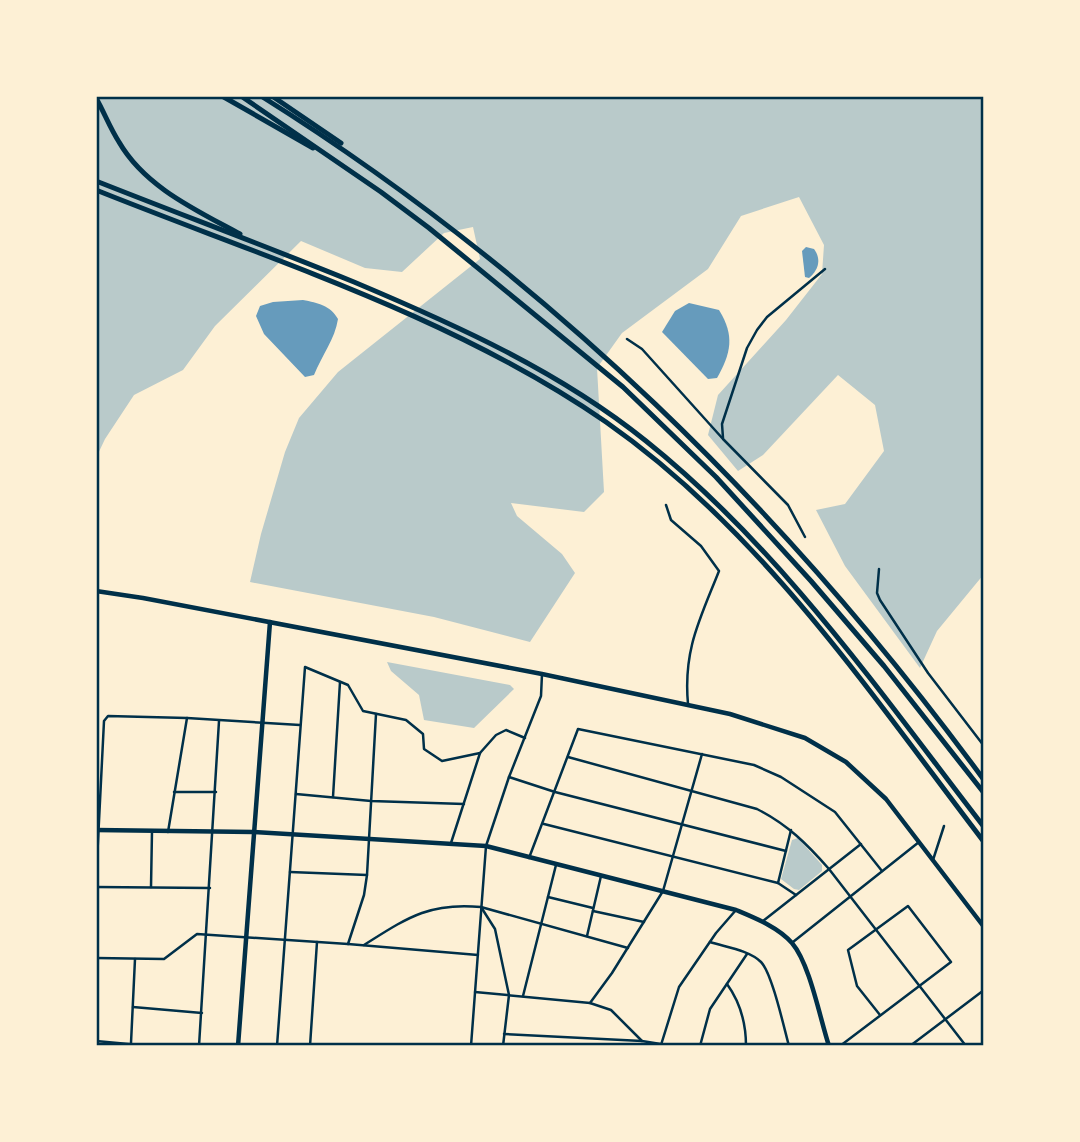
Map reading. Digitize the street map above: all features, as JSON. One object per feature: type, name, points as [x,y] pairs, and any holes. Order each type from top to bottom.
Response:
[{"type":"highway","points":[[222,96],[340,163]]},
{"type":"highway","points":[[241,96],[429,228],[623,387],[716,477],[853,629],[984,793]]},
{"type":"highway","points":[[261,96],[364,164]]},
{"type":"highway","points":[[272,96],[332,137],[465,240],[574,330],[635,385],[756,504],[860,620],[984,780]]},
{"type":"highway","points":[[96,97],[120,144],[139,168],[176,199],[258,244]]},
{"type":"highway","points":[[96,180],[405,304],[487,341],[543,372],[644,440],[700,487],[775,562],[840,640],[984,827]]},
{"type":"highway","points":[[96,191],[334,284],[483,349],[546,383],[607,423],[692,492],[768,568],[833,645],[984,842]]},
{"type":"main road","points":[[96,591],[542,674],[730,714],[805,738],[846,762],[886,799],[984,927]]},
{"type":"main road","points":[[238,1046],[270,622]]},
{"type":"main road","points":[[98,830],[253,832],[486,846],[736,910],[763,922],[792,943],[804,964],[829,1046]]},
{"type":"street","points":[[723,439],[722,424],[747,348],[757,330],[767,317],[825,269]]},
{"type":"street","points":[[627,339],[642,349],[723,439],[788,505],[805,537]]},
{"type":"street","points":[[666,505],[671,520],[701,547],[719,571],[688,655],[688,705]]},
{"type":"street","points":[[879,569],[877,593],[880,600],[928,673],[984,746]]},
{"type":"street","points":[[277,1046],[305,667],[348,685],[363,711],[406,720],[422,734],[424,750],[442,761],[480,752]]},
{"type":"street","points":[[471,1046],[486,846],[509,777],[541,696],[542,674]]},
{"type":"street","points":[[333,797],[341,682]]},
{"type":"street","points":[[348,944],[364,895],[367,875],[376,714]]},
{"type":"street","points":[[96,881],[104,720],[113,715],[300,725]]},
{"type":"street","points":[[167,832],[187,718]]},
{"type":"street","points":[[199,1046],[219,720]]},
{"type":"street","points":[[529,858],[578,729],[754,765],[781,777],[835,813],[882,871]]},
{"type":"street","points":[[451,843],[480,752],[496,735],[506,730],[525,738]]},
{"type":"street","points":[[590,1003],[663,891],[702,754]]},
{"type":"street","points":[[568,757],[757,809],[791,830],[829,869],[966,1046]]},
{"type":"street","points":[[509,777],[555,792],[786,851]]},
{"type":"street","points":[[174,792],[216,792]]},
{"type":"street","points":[[296,794],[370,801],[464,804]]},
{"type":"street","points":[[543,824],[778,883],[796,895]]},
{"type":"street","points":[[933,860],[944,826]]},
{"type":"street","points":[[778,883],[791,830]]},
{"type":"street","points":[[152,831],[152,887]]},
{"type":"street","points":[[792,943],[919,842]]},
{"type":"street","points":[[763,922],[861,844]]},
{"type":"street","points":[[523,996],[556,865]]},
{"type":"street","points":[[290,872],[367,875]]},
{"type":"street","points":[[587,936],[601,876]]},
{"type":"street","points":[[96,887],[210,888]]},
{"type":"street","points":[[548,897],[644,922]]},
{"type":"street","points":[[364,945],[419,913],[457,905],[481,907],[628,948]]},
{"type":"street","points":[[840,1046],[951,962],[908,906],[848,950],[857,986],[880,1015]]},
{"type":"street","points":[[481,907],[495,929],[509,995],[503,1046]]},
{"type":"street","points":[[661,1045],[679,987],[709,942],[736,910]]},
{"type":"street","points":[[96,958],[164,959],[197,934],[478,955]]},
{"type":"street","points":[[310,1046],[317,942]]},
{"type":"street","points":[[709,942],[747,954],[761,962],[789,1046]]},
{"type":"street","points":[[700,1046],[710,1009],[747,954]]},
{"type":"street","points":[[131,1043],[135,959]]},
{"type":"street","points":[[727,984],[737,998],[746,1032],[746,1046]]},
{"type":"street","points":[[909,1046],[984,990]]},
{"type":"street","points":[[475,992],[590,1003],[611,1010],[642,1041]]},
{"type":"street","points":[[134,1007],[202,1013]]},
{"type":"street","points":[[503,1034],[642,1041],[673,1046]]},
{"type":"street","points":[[96,1041],[150,1046]]},
{"type":"shaded area","points":[[96,96],[984,96],[984,574],[937,631],[920,668],[845,566],[816,510],[845,504],[884,451],[875,405],[838,375],[763,455],[738,471],[708,435],[718,395],[786,320],[822,274],[824,245],[799,197],[741,216],[708,269],[622,333],[597,368],[604,492],[584,512],[511,503],[517,516],[562,554],[575,573],[530,642],[434,617],[250,582],[285,452],[299,418],[338,372],[480,259],[473,227],[444,233],[402,272],[365,268],[301,241],[215,326],[183,370],[134,395],[105,439],[96,458]]},
{"type":"shaded area","points":[[387,662],[510,685],[514,689],[474,728],[424,720],[419,695],[391,671]]},
{"type":"shaded area","points":[[798,838],[822,865],[822,871],[799,890],[781,879],[792,840]]},
{"type":"water","points":[[806,247],[814,249],[818,261],[815,272],[809,278],[805,277],[802,251]]},
{"type":"water","points":[[303,300],[327,308],[338,319],[314,375],[305,377],[264,334],[256,316],[260,306],[273,302]]},
{"type":"water","points":[[689,303],[719,310],[724,319],[729,344],[717,378],[708,379],[662,332],[675,311]]}]
